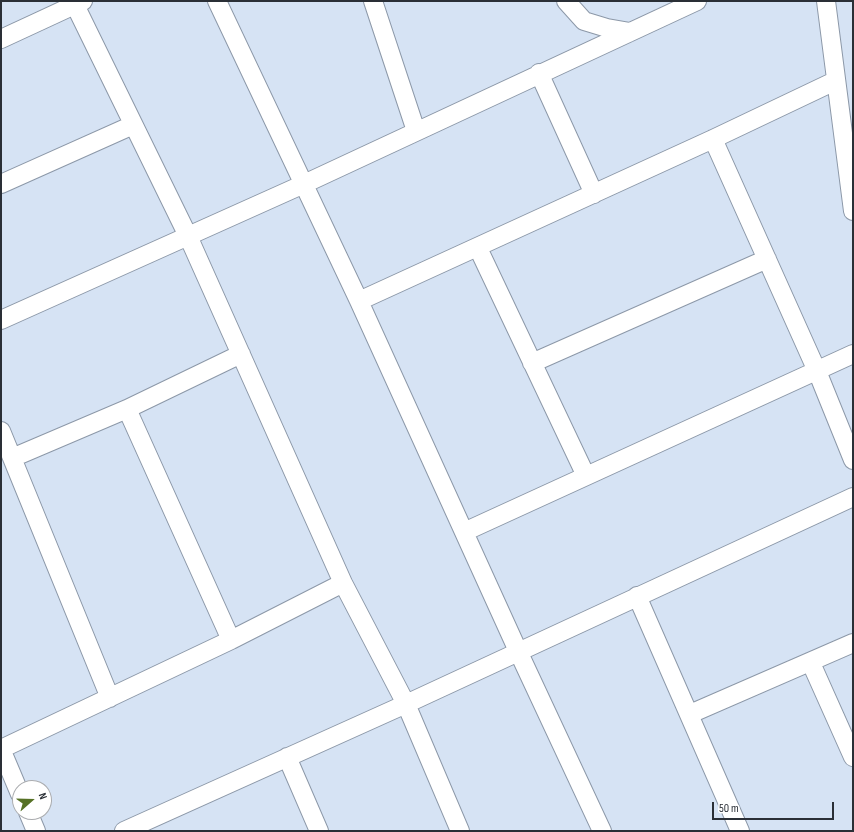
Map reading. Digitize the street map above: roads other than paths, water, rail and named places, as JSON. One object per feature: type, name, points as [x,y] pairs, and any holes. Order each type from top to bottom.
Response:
[{"type":"street","points":[[217,1],[359,302],[518,652],[602,831]]},
{"type":"street","points":[[372,1],[416,131]]},
{"type":"street","points":[[566,1],[584,21],[607,28],[630,32]]},
{"type":"street","points":[[1,320],[304,184],[539,73],[697,1]]},
{"type":"street","points":[[826,1],[835,82],[853,211]]},
{"type":"street","points":[[1,39],[79,3],[133,125],[188,236],[342,583],[406,704],[460,831]]},
{"type":"street","points":[[539,73],[594,194]]},
{"type":"street","points":[[359,302],[835,82]]},
{"type":"street","points":[[1,184],[133,125]]},
{"type":"street","points":[[713,139],[817,371],[853,460]]},
{"type":"street","points":[[478,248],[586,476]]},
{"type":"street","points":[[532,363],[766,259]]},
{"type":"street","points":[[12,458],[127,409],[241,354]]},
{"type":"street","points":[[464,532],[853,354]]},
{"type":"street","points":[[127,409],[231,640]]},
{"type":"street","points":[[1,431],[110,698]]},
{"type":"street","points":[[124,831],[287,756],[406,704],[853,497]]},
{"type":"street","points":[[14,780],[1,749],[231,640],[342,583]]},
{"type":"street","points":[[637,596],[740,831]]},
{"type":"street","points":[[690,714],[853,644]]},
{"type":"street","points":[[810,663],[853,757]]},
{"type":"street","points":[[287,756],[319,831]]},
{"type":"street","points":[[31,820],[36,831]]}]
